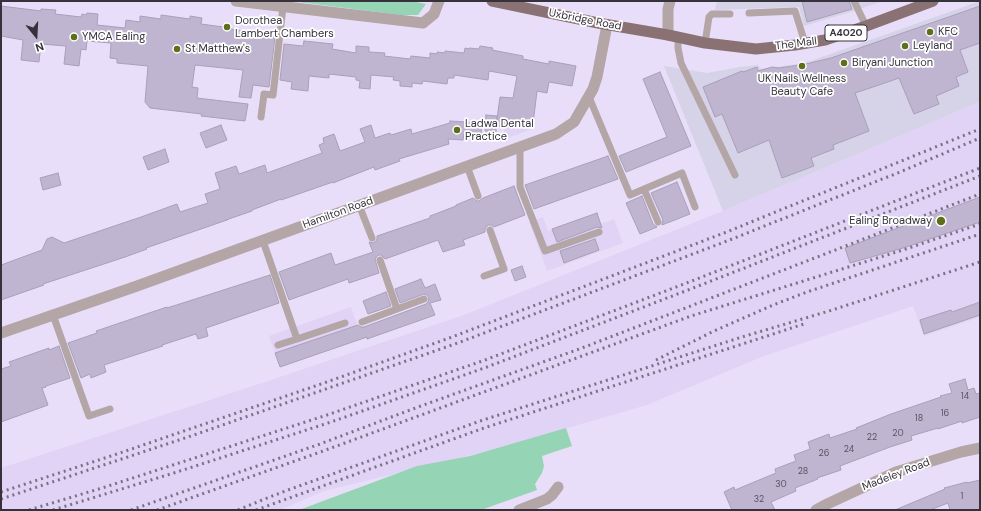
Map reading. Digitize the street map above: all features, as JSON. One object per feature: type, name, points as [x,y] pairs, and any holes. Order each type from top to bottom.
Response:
[{"type":"main road","name":"Uxbridge Road","points":[[492,1],[607,25],[673,36]]},
{"type":"main road","name":"The Mall","points":[[673,36],[705,43],[756,49],[805,44],[826,40],[933,1]]},
{"type":"street","points":[[236,1],[424,23],[434,14],[439,1]]},
{"type":"street","points":[[670,1],[668,9],[673,36]]},
{"type":"street","name":"Hamilton Road","points":[[1,334],[263,241],[556,134],[574,122],[593,89],[597,77],[607,25]]},
{"type":"street","name":"Madeley Road","points":[[816,510],[896,472],[961,452],[980,448]]},
{"type":"street","points":[[519,510],[547,499],[558,487]]},
{"type":"lane","points":[[854,1],[866,26]]},
{"type":"lane","points":[[261,117],[264,94],[273,95],[283,7]]},
{"type":"lane","points":[[749,13],[795,11],[805,44]]},
{"type":"lane","points":[[705,43],[709,17],[712,14],[730,14]]},
{"type":"lane","points":[[673,36],[678,48],[681,63],[735,175]]},
{"type":"lane","points":[[589,97],[630,195],[682,174],[695,207]]},
{"type":"lane","points":[[520,148],[520,187],[545,251],[599,232]]},
{"type":"lane","points":[[467,166],[478,196]]},
{"type":"lane","points":[[644,189],[658,222]]},
{"type":"lane","points":[[360,205],[372,238]]},
{"type":"lane","points":[[484,276],[504,269],[490,230]]},
{"type":"lane","points":[[263,241],[297,339]]},
{"type":"lane","points":[[380,260],[397,309]]},
{"type":"lane","points":[[362,322],[424,299]]},
{"type":"lane","points":[[53,315],[89,416],[110,409]]},
{"type":"lane","points":[[278,345],[345,323]]},
{"type":"shaded area","points":[[717,1],[883,1],[804,26],[799,7],[715,10]]},
{"type":"shaded area","points":[[980,1],[980,102],[723,211],[664,66],[707,73],[758,65],[761,69],[805,63]]},
{"type":"shaded area","points":[[500,97],[536,101],[532,129],[502,140],[505,127],[496,126]]},
{"type":"shaded area","points":[[980,102],[980,317],[924,336],[913,306],[764,356],[647,405],[495,449],[324,491],[280,510],[1,510],[1,468],[464,315],[723,211]]},
{"type":"shaded area","points":[[597,213],[601,224],[614,219],[623,243],[547,271],[529,222],[543,217],[548,231]]},
{"type":"shaded area","points":[[351,307],[362,338],[280,367],[269,336]]},
{"type":"green space","points":[[291,1],[411,1],[426,4],[418,15],[400,15]]},
{"type":"green space","points":[[566,428],[572,446],[542,456],[544,466],[542,473],[535,484],[537,490],[481,510],[299,510],[417,466],[470,456]]},
{"type":"building","points":[[802,1],[849,1],[852,9],[807,22]]},
{"type":"building","points":[[1,6],[41,11],[41,9],[56,10],[55,14],[81,17],[82,14],[86,15],[87,13],[98,14],[97,25],[125,28],[126,20],[140,22],[140,16],[161,19],[161,15],[190,19],[190,16],[202,18],[201,24],[244,31],[244,34],[275,37],[269,87],[253,85],[251,98],[239,97],[243,70],[195,65],[192,87],[198,88],[197,98],[248,104],[245,121],[150,108],[145,102],[148,66],[117,63],[117,59],[110,58],[111,43],[87,41],[86,50],[81,49],[79,66],[64,64],[66,46],[41,44],[39,62],[21,60],[23,40],[1,36]]},
{"type":"building","points":[[980,6],[980,43],[960,50],[968,72],[956,77],[959,86],[936,96],[939,104],[914,114],[899,78],[855,93],[869,131],[833,145],[834,149],[811,158],[814,166],[782,178],[769,140],[738,153],[722,114],[715,117],[703,87],[742,71],[743,72],[757,67],[758,71],[772,67],[779,68],[806,64],[831,58]]},
{"type":"building","points":[[304,41],[333,44],[332,49],[356,53],[356,46],[369,47],[369,52],[385,53],[384,56],[410,59],[411,56],[430,58],[430,53],[445,53],[445,51],[464,53],[465,48],[479,49],[480,46],[523,56],[523,59],[549,64],[549,61],[576,66],[572,86],[549,82],[547,93],[537,91],[533,124],[509,127],[496,126],[500,97],[513,98],[517,76],[489,71],[488,80],[454,75],[454,78],[448,78],[447,84],[423,81],[422,84],[412,83],[412,87],[400,86],[400,81],[393,80],[394,77],[371,75],[370,89],[359,88],[360,81],[356,80],[356,77],[329,74],[329,78],[309,76],[308,91],[291,89],[292,82],[280,80],[284,44],[303,46]]},
{"type":"building","points":[[660,72],[691,146],[626,172],[619,156],[667,137],[643,79]]},
{"type":"building","points":[[486,115],[497,116],[496,132],[485,131]]},
{"type":"building","points":[[450,121],[482,123],[481,135],[464,134],[463,140],[448,139],[449,144],[399,159],[400,161],[375,170],[374,167],[333,183],[281,199],[125,257],[43,284],[44,285],[1,300],[1,265],[42,250],[47,239],[52,237],[64,243],[177,204],[180,212],[208,203],[205,194],[220,189],[215,173],[236,166],[239,174],[265,165],[267,173],[322,153],[319,145],[324,143],[323,138],[334,134],[340,151],[365,142],[360,129],[371,125],[375,138],[390,133],[391,135],[411,129],[412,134],[450,123]]},
{"type":"building","points":[[221,125],[227,140],[206,148],[200,133]]},
{"type":"building","points":[[165,149],[169,162],[148,170],[143,157]]},
{"type":"building","points":[[608,156],[618,179],[534,209],[525,185]]},
{"type":"building","points":[[58,173],[61,185],[43,190],[40,178]]},
{"type":"building","points":[[677,182],[690,214],[662,225],[663,220],[651,193]]},
{"type":"building","points":[[514,186],[525,215],[494,227],[488,225],[485,232],[463,240],[465,245],[443,252],[438,240],[385,259],[381,255],[378,255],[375,259],[379,273],[349,283],[348,279],[289,300],[279,272],[331,253],[335,265],[373,252],[369,242],[373,243],[376,241],[377,236],[430,218],[430,216],[473,198],[479,201]]},
{"type":"building","points":[[642,196],[653,224],[657,227],[640,234],[626,203]]},
{"type":"building","points":[[980,197],[980,222],[903,248],[850,263],[845,248]]},
{"type":"building","points":[[597,213],[602,228],[597,227],[557,242],[552,229]]},
{"type":"building","points":[[595,239],[599,250],[564,263],[560,251]]},
{"type":"building","points":[[522,266],[526,277],[515,281],[511,270]]},
{"type":"building","points":[[270,275],[279,303],[206,328],[208,336],[198,339],[196,334],[162,345],[163,346],[104,365],[106,372],[91,378],[90,374],[81,378],[68,343],[97,333],[96,331],[167,307]]},
{"type":"building","points":[[421,279],[425,288],[435,284],[441,300],[430,303],[435,315],[280,367],[275,353],[358,325],[364,327],[426,304],[429,298],[424,294],[400,303],[395,289]]},
{"type":"building","points":[[386,292],[391,306],[368,314],[363,301]]},
{"type":"building","points":[[980,302],[980,315],[924,334],[920,320],[951,310],[952,312]]},
{"type":"building","points":[[59,346],[70,378],[42,388],[48,405],[1,422],[1,369],[11,366],[9,362]]},
{"type":"building","points":[[965,379],[968,390],[974,388],[976,394],[980,393],[980,417],[911,436],[912,440],[840,466],[841,470],[817,478],[818,479],[795,488],[796,491],[771,502],[775,510],[732,510],[724,492],[734,487],[735,490],[776,473],[775,469],[796,461],[794,455],[810,449],[808,442],[829,434],[830,438],[857,429],[856,428],[891,414],[952,393],[949,384]]},
{"type":"building","points":[[980,480],[980,510],[950,510],[948,503],[930,510],[895,510],[945,489],[944,488]]},
{"type":"railway","points":[[1,492],[324,383],[452,337],[724,233],[980,129]]},
{"type":"railway","points":[[1,499],[191,436],[455,344],[727,241],[900,172],[980,138]]},
{"type":"railway","points":[[29,510],[102,488],[330,414],[485,360],[980,168]]},
{"type":"railway","points":[[53,510],[331,422],[487,367],[980,176]]},
{"type":"railway","points":[[131,510],[320,444],[582,348],[980,194]]},
{"type":"railway","points":[[157,510],[323,451],[691,316],[903,250],[980,224]]},
{"type":"railway","points":[[656,360],[714,331],[773,305],[807,292],[980,234]]},
{"type":"railway","points":[[238,510],[288,490],[480,421],[980,262]]},
{"type":"railway","points":[[256,510],[484,428],[807,323]]},
{"type":"place","name":"Dorothea Lambert Chambers","points":[[227,27]]},
{"type":"place","name":"KFC","points":[[930,32]]},
{"type":"place","name":"YMCA Ealing","points":[[74,37]]},
{"type":"place","name":"Leyland","points":[[905,46]]},
{"type":"place","name":"St Matthew's","points":[[177,49]]},
{"type":"place","name":"Biryani Junction","points":[[844,63]]},
{"type":"place","name":"UK Nails Wellness Beauty Cafe","points":[[802,66]]},
{"type":"place","name":"Ladwa Dental Practice","points":[[457,130]]},
{"type":"place","name":"Ealing Broadway","points":[[941,221]]}]
